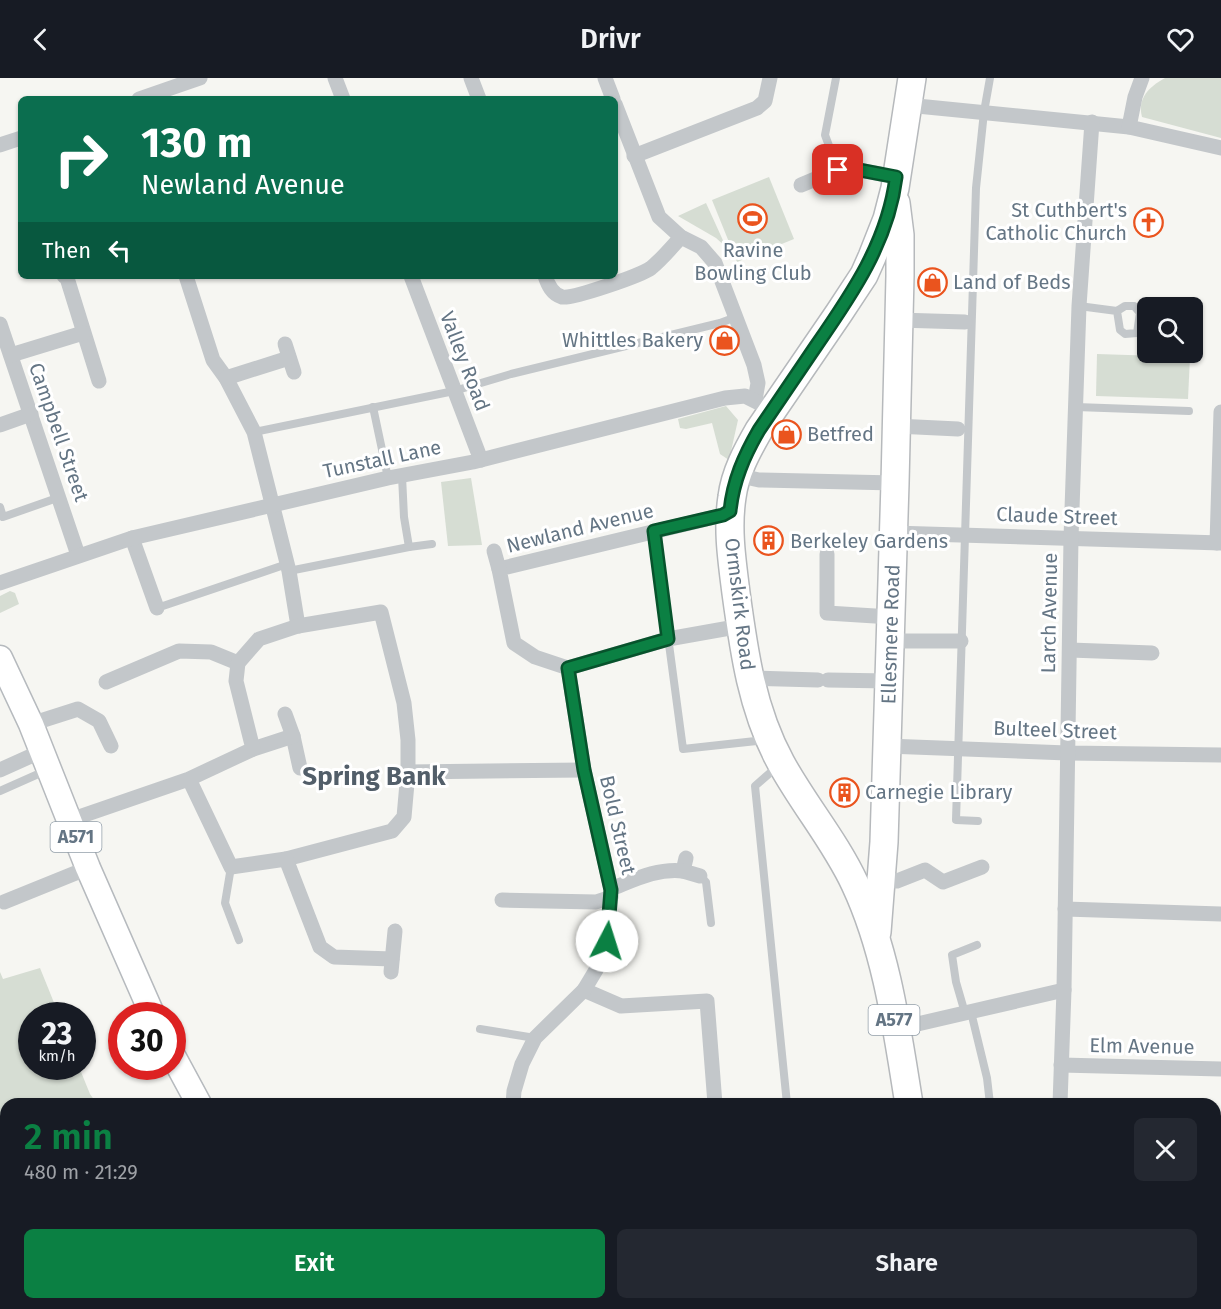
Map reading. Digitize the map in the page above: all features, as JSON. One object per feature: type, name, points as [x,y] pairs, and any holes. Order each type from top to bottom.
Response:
[{"type":"highway","name":"Ormskirk Road","points":[[908,1098],[876,936],[855,884],[838,852],[775,751],[761,718],[749,678],[741,626],[733,564],[730,511],[739,470],[764,405],[864,275],[879,241],[895,183],[912,78]]},
{"type":"highway","name":"Ellesmere Road","points":[[876,936],[884,842],[895,483],[900,235],[895,183]]},
{"type":"highway","points":[[864,275],[885,267],[891,268],[900,276]]},
{"type":"highway","points":[[838,852],[852,857],[863,857],[874,852],[884,842]]},
{"type":"main road","name":"A571","points":[[0,658],[32,723],[88,868],[147,1002]]},
{"type":"main road","points":[[186,1080],[196,1098]]},
{"type":"street","points":[[148,96],[200,78]]},
{"type":"street","points":[[335,78],[342,96]]},
{"type":"street","points":[[471,78],[478,96]]},
{"type":"street","points":[[605,78],[612,96]]},
{"type":"street","points":[[634,156],[758,108],[765,101],[770,78]]},
{"type":"street","points":[[1129,126],[1134,97],[1143,78]]},
{"type":"street","points":[[907,105],[1129,126],[1221,148]]},
{"type":"street","points":[[618,112],[659,217],[681,237],[702,247],[715,263],[754,364],[764,405]]},
{"type":"street","name":"Larch Avenue","points":[[1060,1098],[1071,538],[1079,306],[1092,122]]},
{"type":"street","points":[[0,145],[18,139]]},
{"type":"street","points":[[801,185],[844,167],[895,183]]},
{"type":"street","points":[[546,279],[548,285],[559,296],[579,294],[643,273],[660,260],[681,237]]},
{"type":"street","points":[[68,279],[99,381]]},
{"type":"street","points":[[187,279],[213,360],[226,378],[254,432],[288,567],[298,626]]},
{"type":"street","name":"Valley Road","points":[[412,279],[481,460]]},
{"type":"street","points":[[898,320],[965,322]]},
{"type":"street","name":"Campbell Street","points":[[0,324],[78,555]]},
{"type":"street","points":[[11,355],[83,333]]},
{"type":"street","points":[[226,378],[290,358]]},
{"type":"street","name":"Tunstall Lane","points":[[0,583],[132,538],[273,504],[481,460],[725,398],[745,396],[764,405]]},
{"type":"street","points":[[1219,543],[1221,412]]},
{"type":"street","points":[[0,425],[31,414]]},
{"type":"street","points":[[896,426],[958,429]]},
{"type":"street","points":[[739,470],[750,478],[759,480],[895,483]]},
{"type":"street","name":"Newland Avenue","points":[[568,668],[535,657],[514,643],[499,569],[723,515],[730,511]]},
{"type":"street","name":"Claude Street","points":[[892,532],[1219,543]]},
{"type":"street","points":[[132,538],[157,608]]},
{"type":"street","points":[[494,551],[499,569]]},
{"type":"street","points":[[827,554],[827,613],[890,629],[961,641]]},
{"type":"street","points":[[189,779],[231,867],[286,859],[392,831],[404,817],[408,772],[404,703],[381,612],[298,626],[260,639],[238,663],[236,681],[253,749]]},
{"type":"street","points":[[568,668],[668,639],[741,626]]},
{"type":"street","points":[[1070,650],[1152,653]]},
{"type":"street","points":[[106,682],[179,651],[211,652],[238,663]]},
{"type":"street","name":"Bold Street","points":[[513,1098],[522,1064],[535,1038],[584,990],[596,970],[607,941],[611,893],[584,770],[568,668]]},
{"type":"street","points":[[749,678],[889,681]]},
{"type":"street","points":[[32,723],[78,709],[99,721],[111,746]]},
{"type":"street","points":[[285,714],[293,736],[300,768]]},
{"type":"street","points":[[69,820],[189,779],[253,749],[293,736]]},
{"type":"street","name":"Bulteel Street","points":[[887,746],[1067,753],[1221,755]]},
{"type":"street","points":[[0,770],[46,760]]},
{"type":"street","points":[[408,772],[584,770]]},
{"type":"street","points":[[286,859],[320,947],[334,957],[392,966],[395,931]]},
{"type":"street","points":[[502,900],[596,902],[653,873],[673,870],[685,865],[700,876]]},
{"type":"street","points":[[855,884],[864,880],[897,881],[925,870],[943,882],[982,867]]},
{"type":"street","points":[[4,902],[88,868]]},
{"type":"street","points":[[1065,909],[1221,914]]},
{"type":"street","points":[[584,990],[621,1006],[706,1001],[714,1098]]},
{"type":"street","points":[[896,1029],[1064,990]]},
{"type":"street","name":"Elm Avenue","points":[[1061,1065],[1221,1069]]},
{"type":"lane","points":[[836,78],[825,135],[838,170]]},
{"type":"lane","points":[[978,820],[956,819],[975,217],[984,112],[990,78]]},
{"type":"lane","points":[[1079,306],[1117,310]]},
{"type":"lane","points":[[254,432],[454,391],[511,374],[720,323],[736,317]]},
{"type":"lane","points":[[373,407],[395,477],[409,547]]},
{"type":"lane","points":[[1076,407],[1190,411]]},
{"type":"lane","points":[[0,507],[3,516],[60,497]]},
{"type":"lane","points":[[654,531],[683,749],[775,751],[755,786],[786,1098]]},
{"type":"lane","points":[[157,608],[288,567],[432,544]]},
{"type":"lane","points":[[0,791],[46,760]]},
{"type":"lane","points":[[231,867],[225,903],[239,940]]},
{"type":"lane","points":[[700,876],[706,882],[711,923]]},
{"type":"lane","points":[[977,945],[952,955],[956,982],[968,1012],[987,1078],[989,1098]]},
{"type":"lane","points":[[480,1029],[535,1038]]},
{"type":"shaded area","points":[[1165,78],[1221,78],[1221,138],[1142,117],[1143,99],[1154,85]]},
{"type":"shaded area","name":"Ravine Bowling Club","points":[[769,177],[794,239],[737,262],[712,200]]},
{"type":"shaded area","points":[[706,203],[726,247],[716,238],[678,216]]},
{"type":"shaded area","points":[[1097,354],[1137,355],[1137,363],[1190,363],[1188,399],[1096,396]]},
{"type":"shaded area","points":[[726,406],[738,420],[729,460],[720,454],[712,423],[686,429],[680,428],[678,419]]},
{"type":"shaded area","points":[[471,478],[482,545],[448,546],[441,482]]},
{"type":"shaded area","points":[[10,591],[15,593],[19,604],[0,613],[0,596]]},
{"type":"shaded area","points":[[40,968],[54,1002],[18,1002],[18,1080],[84,1080],[93,1098],[0,1098],[0,972],[3,979]]},
{"type":"place","name":"Ravine Bowling Club","points":[[753,219]]},
{"type":"place","name":"St Cuthbert's Catholic Church","points":[[1148,222]]},
{"type":"place","name":"Land of Beds","points":[[932,282]]},
{"type":"place","name":"Whittles Bakery","points":[[724,340]]},
{"type":"place","name":"Betfred","points":[[786,434]]},
{"type":"place","name":"Berkeley Gardens","points":[[769,541]]},
{"type":"place","name":"Carnegie Library","points":[[844,792]]},
{"type":"district","name":"Spring Bank","points":[[374,776]]},
{"type":"route","points":[[607,941],[611,890],[584,770],[568,668],[668,639],[654,531],[723,515],[730,511],[735,483],[747,451],[864,275],[887,219],[896,177],[844,167],[838,170]]}]
